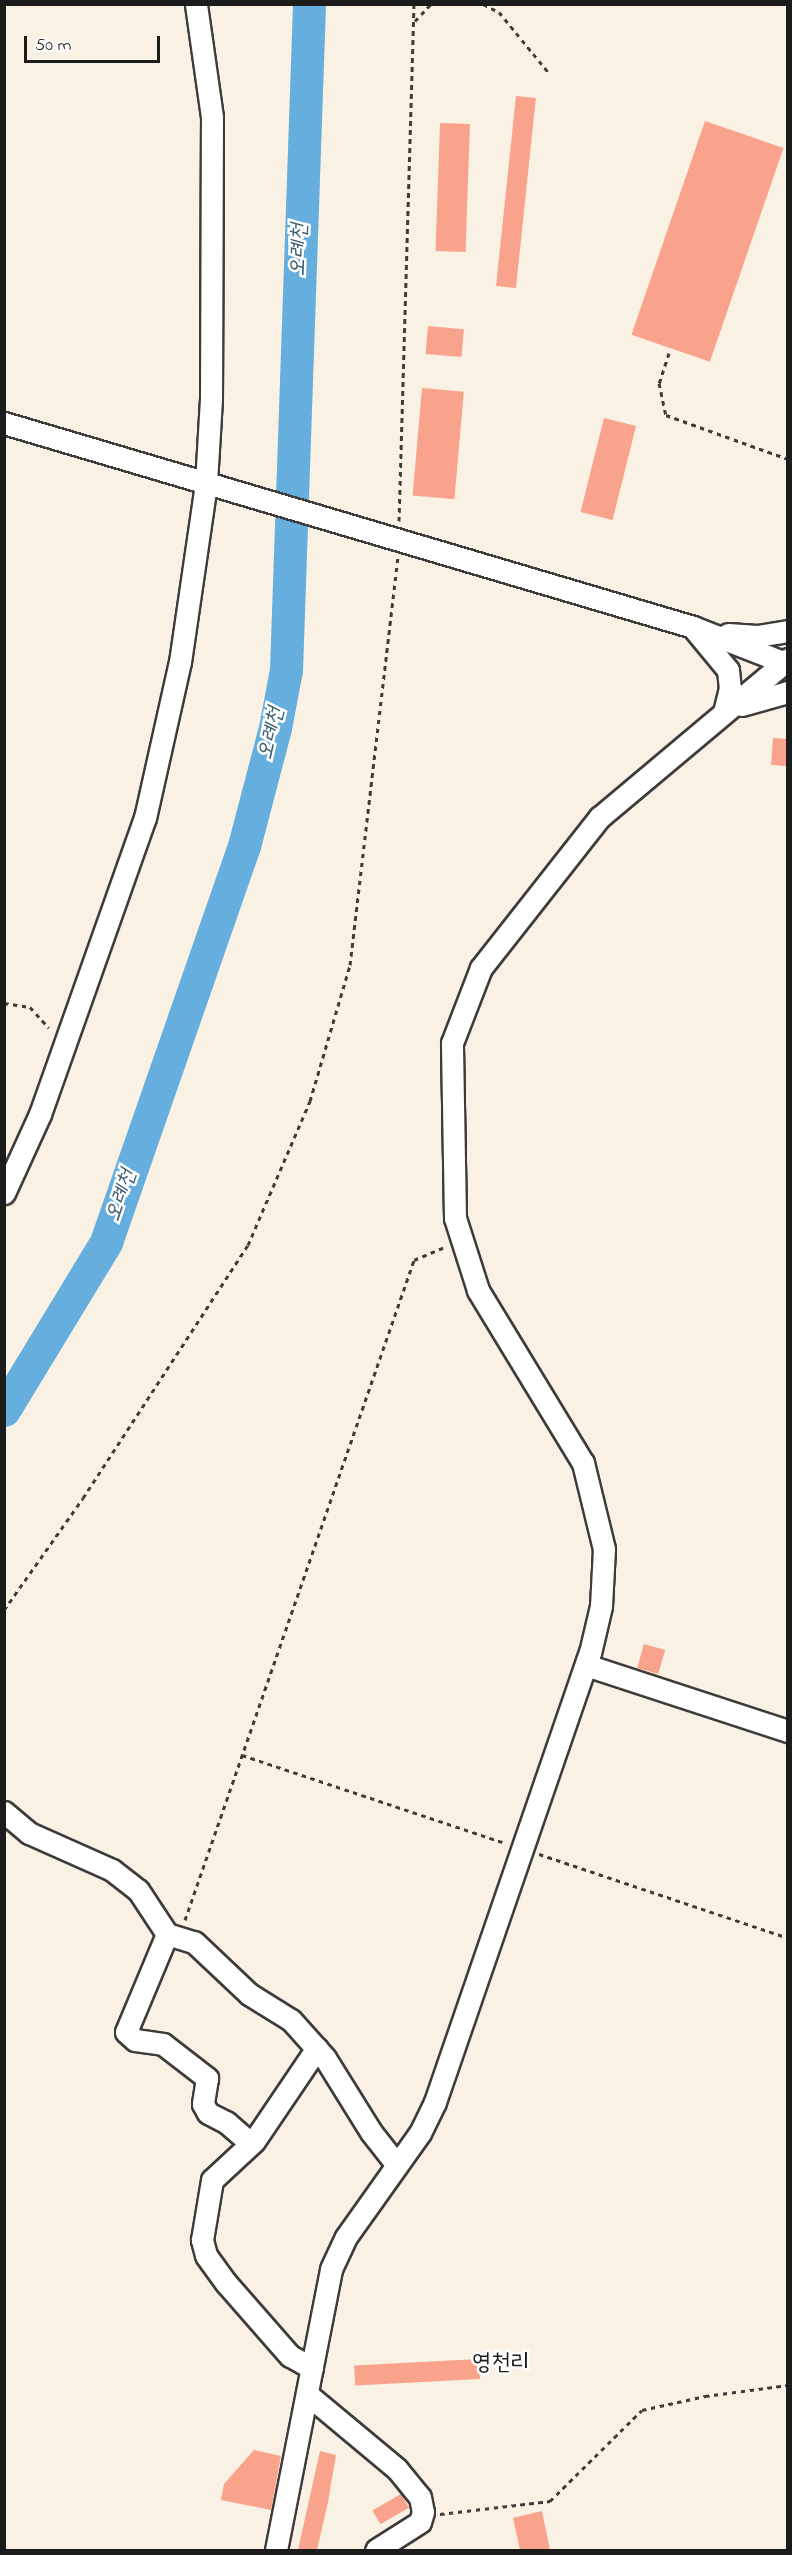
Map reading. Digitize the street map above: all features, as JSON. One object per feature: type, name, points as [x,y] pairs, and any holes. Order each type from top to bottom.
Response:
[{"type":"street","points":[[4,1193],[40,1114],[145,818],[180,662],[206,483],[211,399],[212,117],[196,4]]},
{"type":"street","points":[[4,423],[693,627],[786,662]]},
{"type":"street","points":[[693,627],[744,635],[788,631]]},
{"type":"street","points":[[693,627],[728,670],[730,688],[724,712]]},
{"type":"street","points":[[276,2550],[331,2269],[338,2251],[420,2133],[435,2102],[586,1665],[601,1606],[604,1572],[600,1527],[591,1487],[570,1438],[478,1290],[455,1218],[452,1042],[481,968],[600,817],[786,662]]},
{"type":"street","points":[[724,712],[788,692]]},
{"type":"street","points":[[586,1665],[788,1731]]},
{"type":"street","points":[[4,1812],[29,1833],[121,1876],[145,1899],[173,1936],[194,1942],[214,1957],[243,1988],[291,2020],[316,2048],[397,2165]]},
{"type":"street","points":[[173,1936],[126,2032],[129,2038],[163,2044],[207,2078],[203,2104],[208,2114],[226,2122],[251,2144]]},
{"type":"street","points":[[312,2368],[290,2356],[206,2255],[203,2219],[212,2180],[251,2144],[316,2048]]},
{"type":"street","points":[[307,2394],[413,2486],[420,2496],[422,2517],[376,2550]]},
{"type":"path","points":[[4,1610],[83,1498],[248,1245],[310,1101],[350,965],[400,540],[414,4]]},
{"type":"path","points":[[414,22],[431,4]]},
{"type":"path","points":[[483,4],[499,12],[549,74]]},
{"type":"path","points":[[669,353],[659,383],[666,415],[788,459]]},
{"type":"path","points":[[4,1003],[30,1007],[48,1024],[50,1032]]},
{"type":"path","points":[[173,1936],[414,1260],[462,1239]]},
{"type":"path","points":[[422,2517],[550,2501],[642,2410],[705,2396],[788,2385]]},
{"type":"building","points":[[516,96],[536,98],[516,288],[496,286]]},
{"type":"building","points":[[705,121],[783,148],[710,362],[631,335]]},
{"type":"building","points":[[440,123],[470,124],[466,252],[436,251]]},
{"type":"building","points":[[428,326],[464,329],[461,357],[426,354]]},
{"type":"building","points":[[422,388],[464,392],[454,499],[413,496]]},
{"type":"building","points":[[604,418],[636,426],[613,520],[581,512]]},
{"type":"building","points":[[773,738],[788,739],[786,766],[771,765]]},
{"type":"building","points":[[644,1644],[665,1650],[658,1674],[637,1668]]},
{"type":"building","points":[[479,2359],[480,2379],[355,2386],[354,2366]]},
{"type":"building","points":[[254,2450],[281,2456],[271,2510],[221,2500],[224,2484]]},
{"type":"building","points":[[320,2451],[336,2455],[328,2502],[317,2550],[298,2550]]},
{"type":"building","points":[[401,2494],[409,2508],[380,2524],[372,2510]]},
{"type":"building","points":[[542,2511],[550,2550],[520,2550],[513,2518]]},
{"type":"waterway","name":"오례천","points":[[4,1410],[106,1242],[244,846],[275,728],[286,670],[309,4]]},
{"type":"district","name":"영천리","points":[[501,2364]]}]
